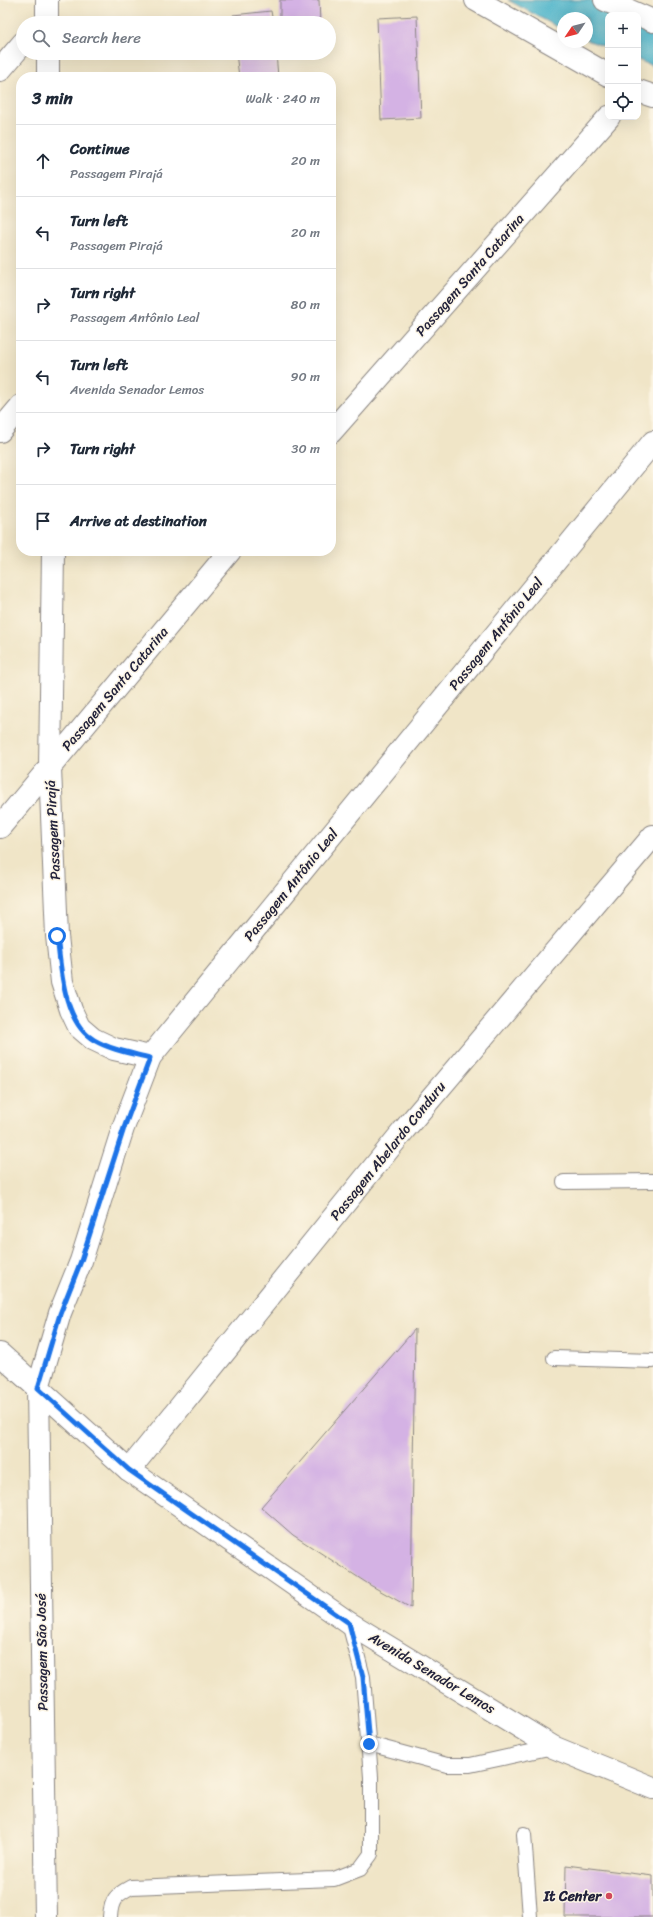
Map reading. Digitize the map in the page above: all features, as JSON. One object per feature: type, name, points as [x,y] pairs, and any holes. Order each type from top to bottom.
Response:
[{"type":"street","points":[[476,0],[605,73]]},
{"type":"street","points":[[605,0],[653,21]]},
{"type":"street","points":[[0,70],[16,51]]},
{"type":"street","points":[[48,60],[48,72]]},
{"type":"street","points":[[641,92],[653,96]]},
{"type":"street","name":"Passagem Santa Catarina","points":[[336,426],[606,120]]},
{"type":"street","points":[[0,431],[16,412]]},
{"type":"street","name":"Passagem Antônio Leal","points":[[38,1388],[60,1314],[81,1261],[124,1128],[150,1058],[653,442]]},
{"type":"street","name":"Passagem Pirajá","points":[[53,556],[50,768],[57,936],[62,982],[71,1010],[79,1027],[93,1039],[114,1049],[150,1058]]},
{"type":"street","name":"Passagem Santa Catarina","points":[[0,827],[226,556]]},
{"type":"street","name":"Passagem Abelardo Conduru","points":[[129,1470],[404,1130],[653,836]]},
{"type":"street","name":"Avenida Senador Lemos","points":[[0,1354],[129,1470],[349,1623],[553,1747],[653,1788]]},
{"type":"street","name":"Passagem São José","points":[[38,1388],[46,1917]]},
{"type":"lane","points":[[564,1182],[653,1181]]},
{"type":"lane","points":[[554,1358],[653,1361]]},
{"type":"lane","points":[[110,1917],[111,1906],[117,1895],[131,1887],[334,1880],[360,1869],[371,1854],[371,1777],[363,1677],[349,1623]]},
{"type":"lane","points":[[369,1744],[447,1765],[470,1765],[553,1747]]},
{"type":"lane","points":[[524,1834],[530,1917]]},
{"type":"water","points":[[508,0],[590,0],[617,12],[605,12],[605,47],[593,42],[593,12],[557,12],[557,27]]},
{"type":"water","points":[[641,22],[653,28],[653,66],[641,61]]},
{"type":"building","points":[[280,0],[319,0],[320,16],[280,16]]},
{"type":"building","points":[[271,11],[272,16],[233,16]]},
{"type":"building","points":[[417,16],[421,118],[381,120],[377,18]]},
{"type":"building","points":[[237,60],[277,60],[278,72],[238,72]]},
{"type":"building","points":[[415,1329],[411,1608],[370,1585],[293,1535],[261,1507]]},
{"type":"building","name":"It Center","points":[[566,1865],[653,1876],[653,1917],[565,1917]]},
{"type":"place","name":"It Center","points":[[609,1896]]},
{"type":"route","points":[[57,936],[62,982],[71,1010],[79,1027],[93,1039],[114,1049],[150,1058],[124,1128],[81,1261],[60,1314],[38,1388],[129,1470],[349,1623],[363,1677],[369,1744]]}]
